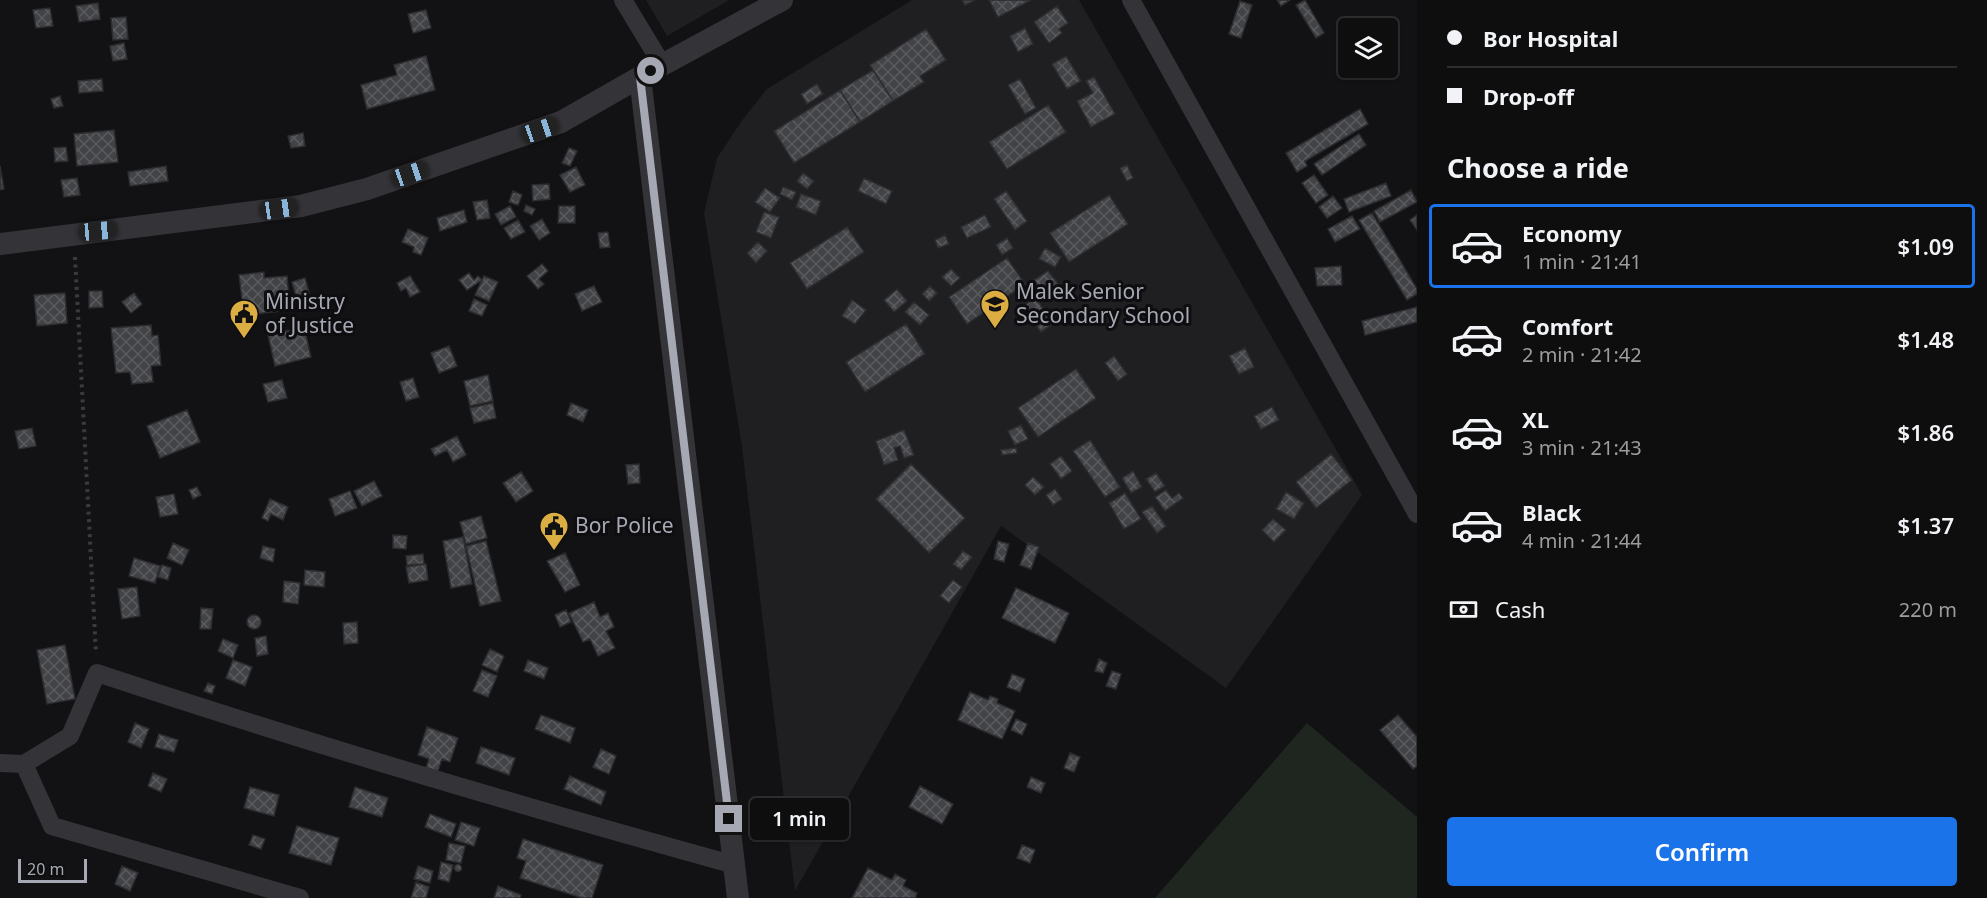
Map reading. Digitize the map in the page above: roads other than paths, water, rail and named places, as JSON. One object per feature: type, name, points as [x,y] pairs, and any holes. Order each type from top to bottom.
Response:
[{"type":"street","points":[[623,0],[663,66]]},
{"type":"street","points":[[0,244],[301,206],[367,189],[561,122],[782,0]]},
{"type":"street","points":[[1131,0],[1417,514]]},
{"type":"street","points":[[640,77],[738,898]]},
{"type":"street","points":[[0,763],[24,764],[70,736],[97,673],[227,716],[525,806],[735,865]]},
{"type":"street","points":[[24,764],[52,826],[300,898]]},
{"type":"place","name":"Malek Senior Secondary School","points":[[995,330]]},
{"type":"place","name":"Ministry of Justice","points":[[244,340]]},
{"type":"place","name":"Bor Police","points":[[554,552]]}]
